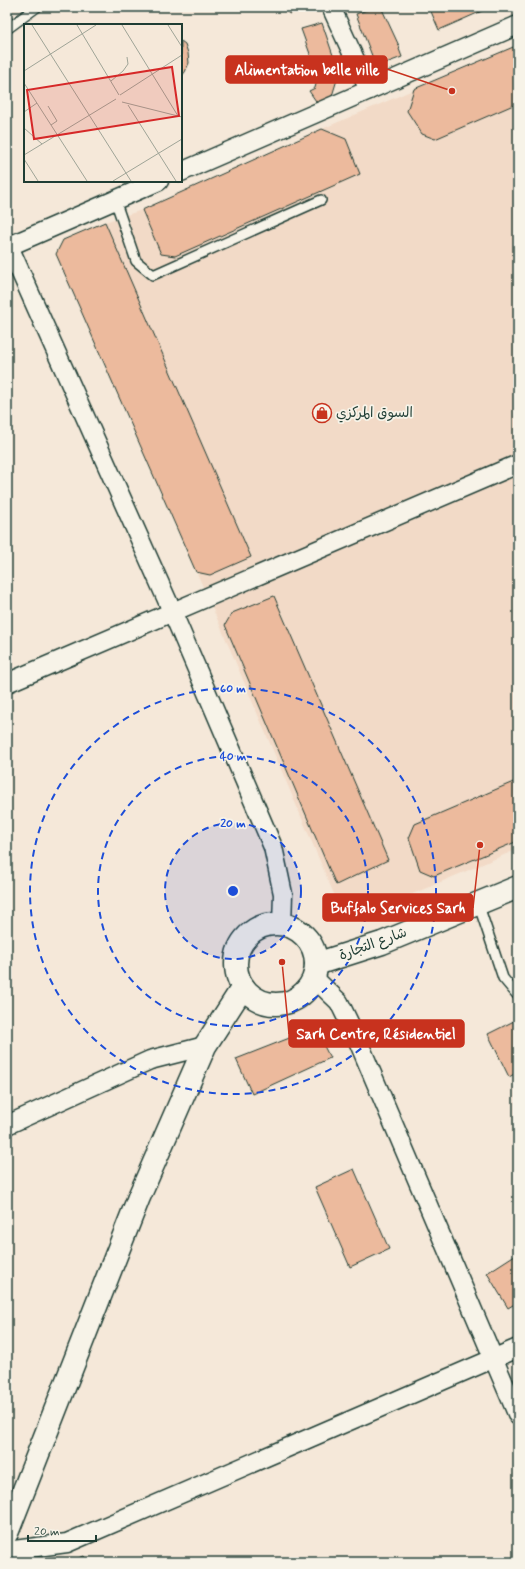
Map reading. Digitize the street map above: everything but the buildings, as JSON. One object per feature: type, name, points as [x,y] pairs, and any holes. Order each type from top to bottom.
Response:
[{"type":"street","points":[[331,7],[369,90]]},
{"type":"street","points":[[182,172],[518,25]]},
{"type":"street","points":[[157,182],[8,245],[172,611],[273,847],[283,894],[282,924]]},
{"type":"street","points":[[7,683],[518,464]]},
{"type":"street","name":"شارع التجارة","points":[[315,971],[518,887]]},
{"type":"street","points":[[271,924],[282,924],[295,928],[306,937],[313,948],[315,971],[307,990],[296,999],[277,1005],[258,1000],[243,987],[237,974],[236,960],[240,947],[248,935],[258,928],[271,924]]},
{"type":"street","points":[[315,971],[339,1002],[358,1041],[518,1416]]},
{"type":"street","points":[[7,1533],[139,1196],[205,1046],[243,987]]},
{"type":"street","points":[[7,1125],[150,1060],[205,1046]]},
{"type":"street","points":[[7,1551],[67,1543],[518,1348]]},
{"type":"lane","points":[[7,29],[37,7]]},
{"type":"lane","points":[[115,200],[136,261],[153,275],[321,200]]},
{"type":"lane","points":[[478,903],[503,978],[518,996]]},
{"type":"shaded area","name":"السوق المركزي","points":[[518,45],[518,849],[361,916],[339,906],[219,623],[56,254],[63,240],[105,222],[142,210],[322,129]]},
{"type":"place","name":"Alimentation belle ville","points":[[452,91]]},
{"type":"place","name":"السوق المركزي","points":[[322,413]]},
{"type":"place","name":"Buffalo Services Sarh","points":[[480,845]]},
{"type":"place","name":"Sarh Centre, Résidentiel","points":[[282,962]]}]
